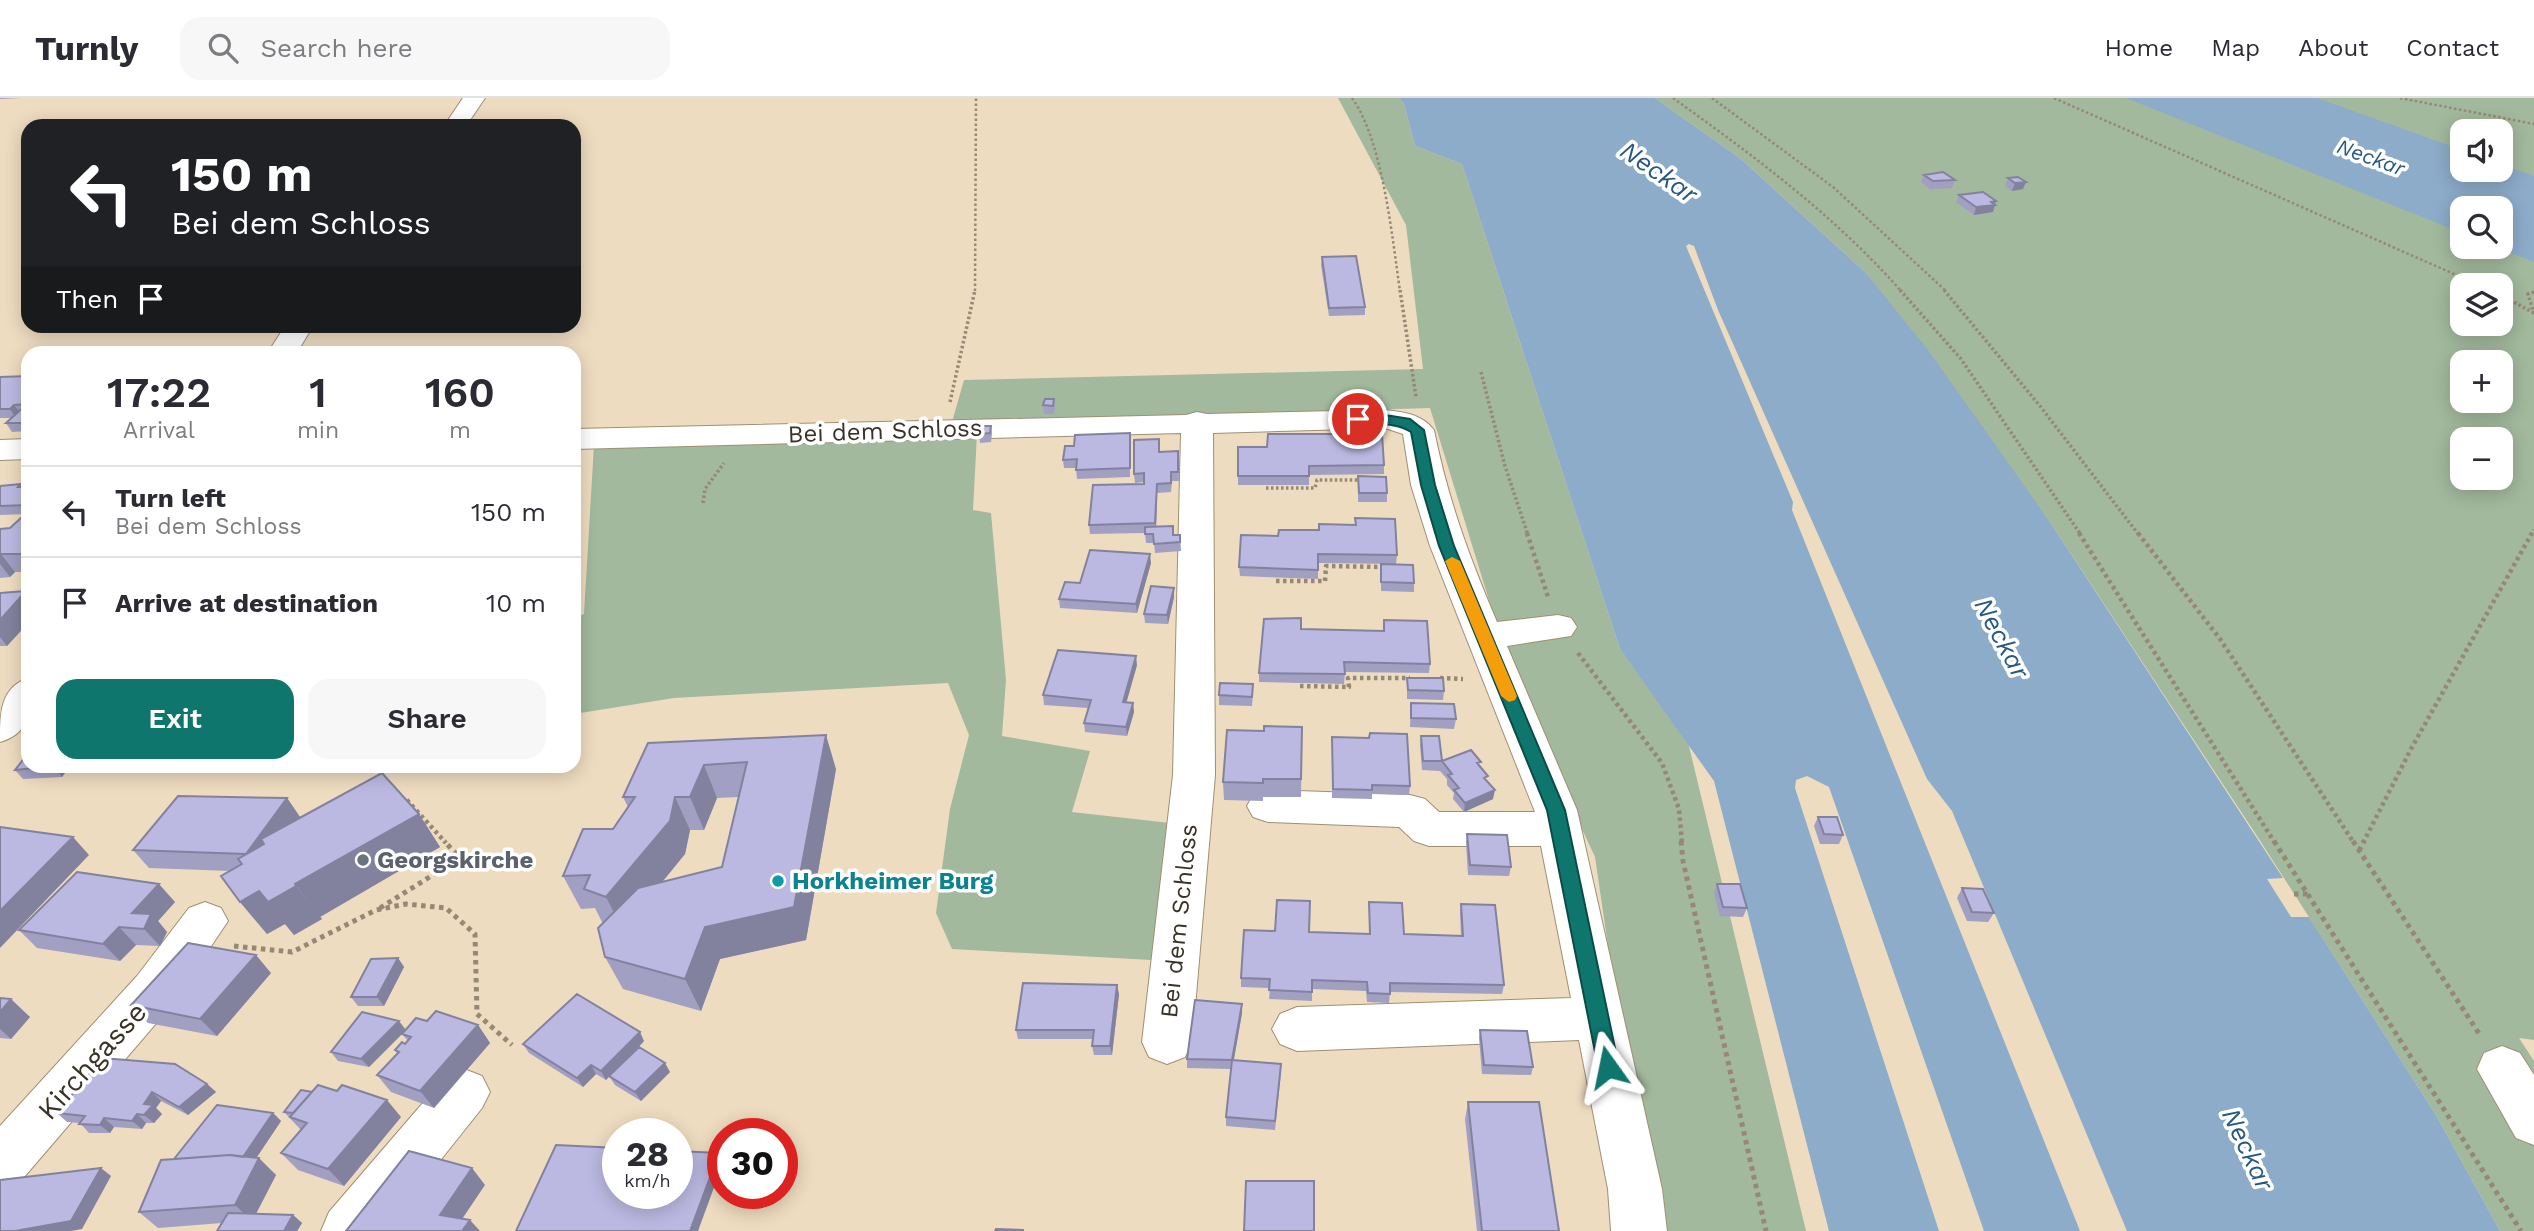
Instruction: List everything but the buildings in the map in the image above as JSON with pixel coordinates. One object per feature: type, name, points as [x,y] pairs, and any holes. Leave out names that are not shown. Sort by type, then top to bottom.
[{"type":"street","points":[[460,119],[474,98]]},
{"type":"street","name":"Bei dem Schloss","points":[[581,439],[1197,421],[1385,419],[1405,422],[1418,430]]},
{"type":"street","name":"Bei dem Schloss","points":[[1167,1042],[1194,775],[1197,421]]},
{"type":"street","points":[[1418,430],[1427,480],[1455,569],[1556,810],[1635,1189],[1639,1231]]},
{"type":"street","points":[[0,450],[21,449]]},
{"type":"street","points":[[1484,636],[1558,627]]},
{"type":"street","points":[[0,728],[21,701]]},
{"type":"street","points":[[1268,806],[1410,811],[1429,829],[1559,829]]},
{"type":"street","name":"Kirchgasse","points":[[0,1165],[154,991],[215,932]]},
{"type":"street","points":[[1297,1029],[1598,1018]]},
{"type":"street","points":[[2502,1069],[2534,1121]]},
{"type":"street","points":[[349,1231],[464,1092]]},
{"type":"path","points":[[950,406],[975,291],[976,98]]},
{"type":"path","points":[[1352,98],[1364,115],[1386,200],[1414,375],[1418,430]]},
{"type":"path","points":[[1673,98],[1754,156],[1811,202],[1894,283],[1961,359],[2068,515],[2521,1231]]},
{"type":"path","points":[[1712,98],[1833,187],[1943,288],[2040,406],[2220,639],[2502,1069]]},
{"type":"path","points":[[2054,98],[2452,273]]},
{"type":"path","points":[[2400,98],[2534,124]]},
{"type":"path","points":[[2534,292],[2528,295],[2534,313]]},
{"type":"path","points":[[2513,302],[2534,313]]},
{"type":"path","points":[[1266,488],[1315,488],[1317,480],[1427,480]]},
{"type":"path","points":[[2359,851],[2410,749],[2534,530]]},
{"type":"path","points":[[1276,580],[1325,581],[1326,566],[1455,569]]},
{"type":"path","points":[[1300,686],[1349,687],[1348,678],[1412,678]]},
{"type":"path","points":[[1438,678],[1502,679]]},
{"type":"path","points":[[215,932],[237,946],[292,952],[376,910],[460,858],[406,799],[394,805]]},
{"type":"path","points":[[1683,861],[1766,1231]]},
{"type":"path","points":[[2294,894],[2309,894]]},
{"type":"path","points":[[376,910],[407,904],[446,908],[475,934],[477,1014],[512,1045]]},
{"type":"green space","points":[[1338,98],[1399,98],[1404,104],[1415,146],[1462,164],[1620,649],[1688,742],[1806,1231],[1650,1231],[1595,857],[1515,685],[1430,408],[952,422],[964,380],[1423,369],[1406,225]]},
{"type":"green space","points":[[1655,98],[2534,98],[2534,1040],[2519,1038],[2534,1061],[2534,1231],[2500,1231],[2436,1115],[2257,836],[2052,525],[1865,272],[1741,159]]},
{"type":"green space","points":[[977,434],[973,510],[991,513],[1006,680],[1002,736],[1090,751],[1072,812],[1170,823],[1151,960],[952,949],[936,913],[950,809],[969,735],[948,683],[674,698],[581,713],[581,615],[584,614],[594,445]]},
{"type":"water","name":"Neckar","points":[[1399,98],[1655,98],[1741,159],[1865,272],[1928,350],[2052,525],[2283,878],[2267,879],[2291,917],[2309,917],[2436,1115],[2500,1231],[2127,1231],[1952,811],[1927,779],[1718,310],[1694,246],[1689,244],[1686,246],[1793,502],[1792,510],[2080,1231],[1984,1231],[1829,787],[1807,776],[1796,780],[1795,788],[1939,1231],[1829,1231],[1714,781],[1620,649],[1462,164],[1415,146],[1404,104]]},
{"type":"water","name":"Neckar","points":[[2126,98],[2317,98],[2450,146],[2450,182],[2513,182],[2513,168],[2534,176],[2534,262],[2513,254],[2513,196],[2450,196],[2450,228]]},
{"type":"slow traffic","points":[[1452,561],[1509,696]]},
{"type":"place","name":"Georgskirche","points":[[363,860]]},
{"type":"place","name":"Horkheimer Burg","points":[[778,881]]},
{"type":"route","points":[[1358,419],[1405,422],[1418,430],[1428,485],[1455,569],[1556,810],[1608,1067]]}]
